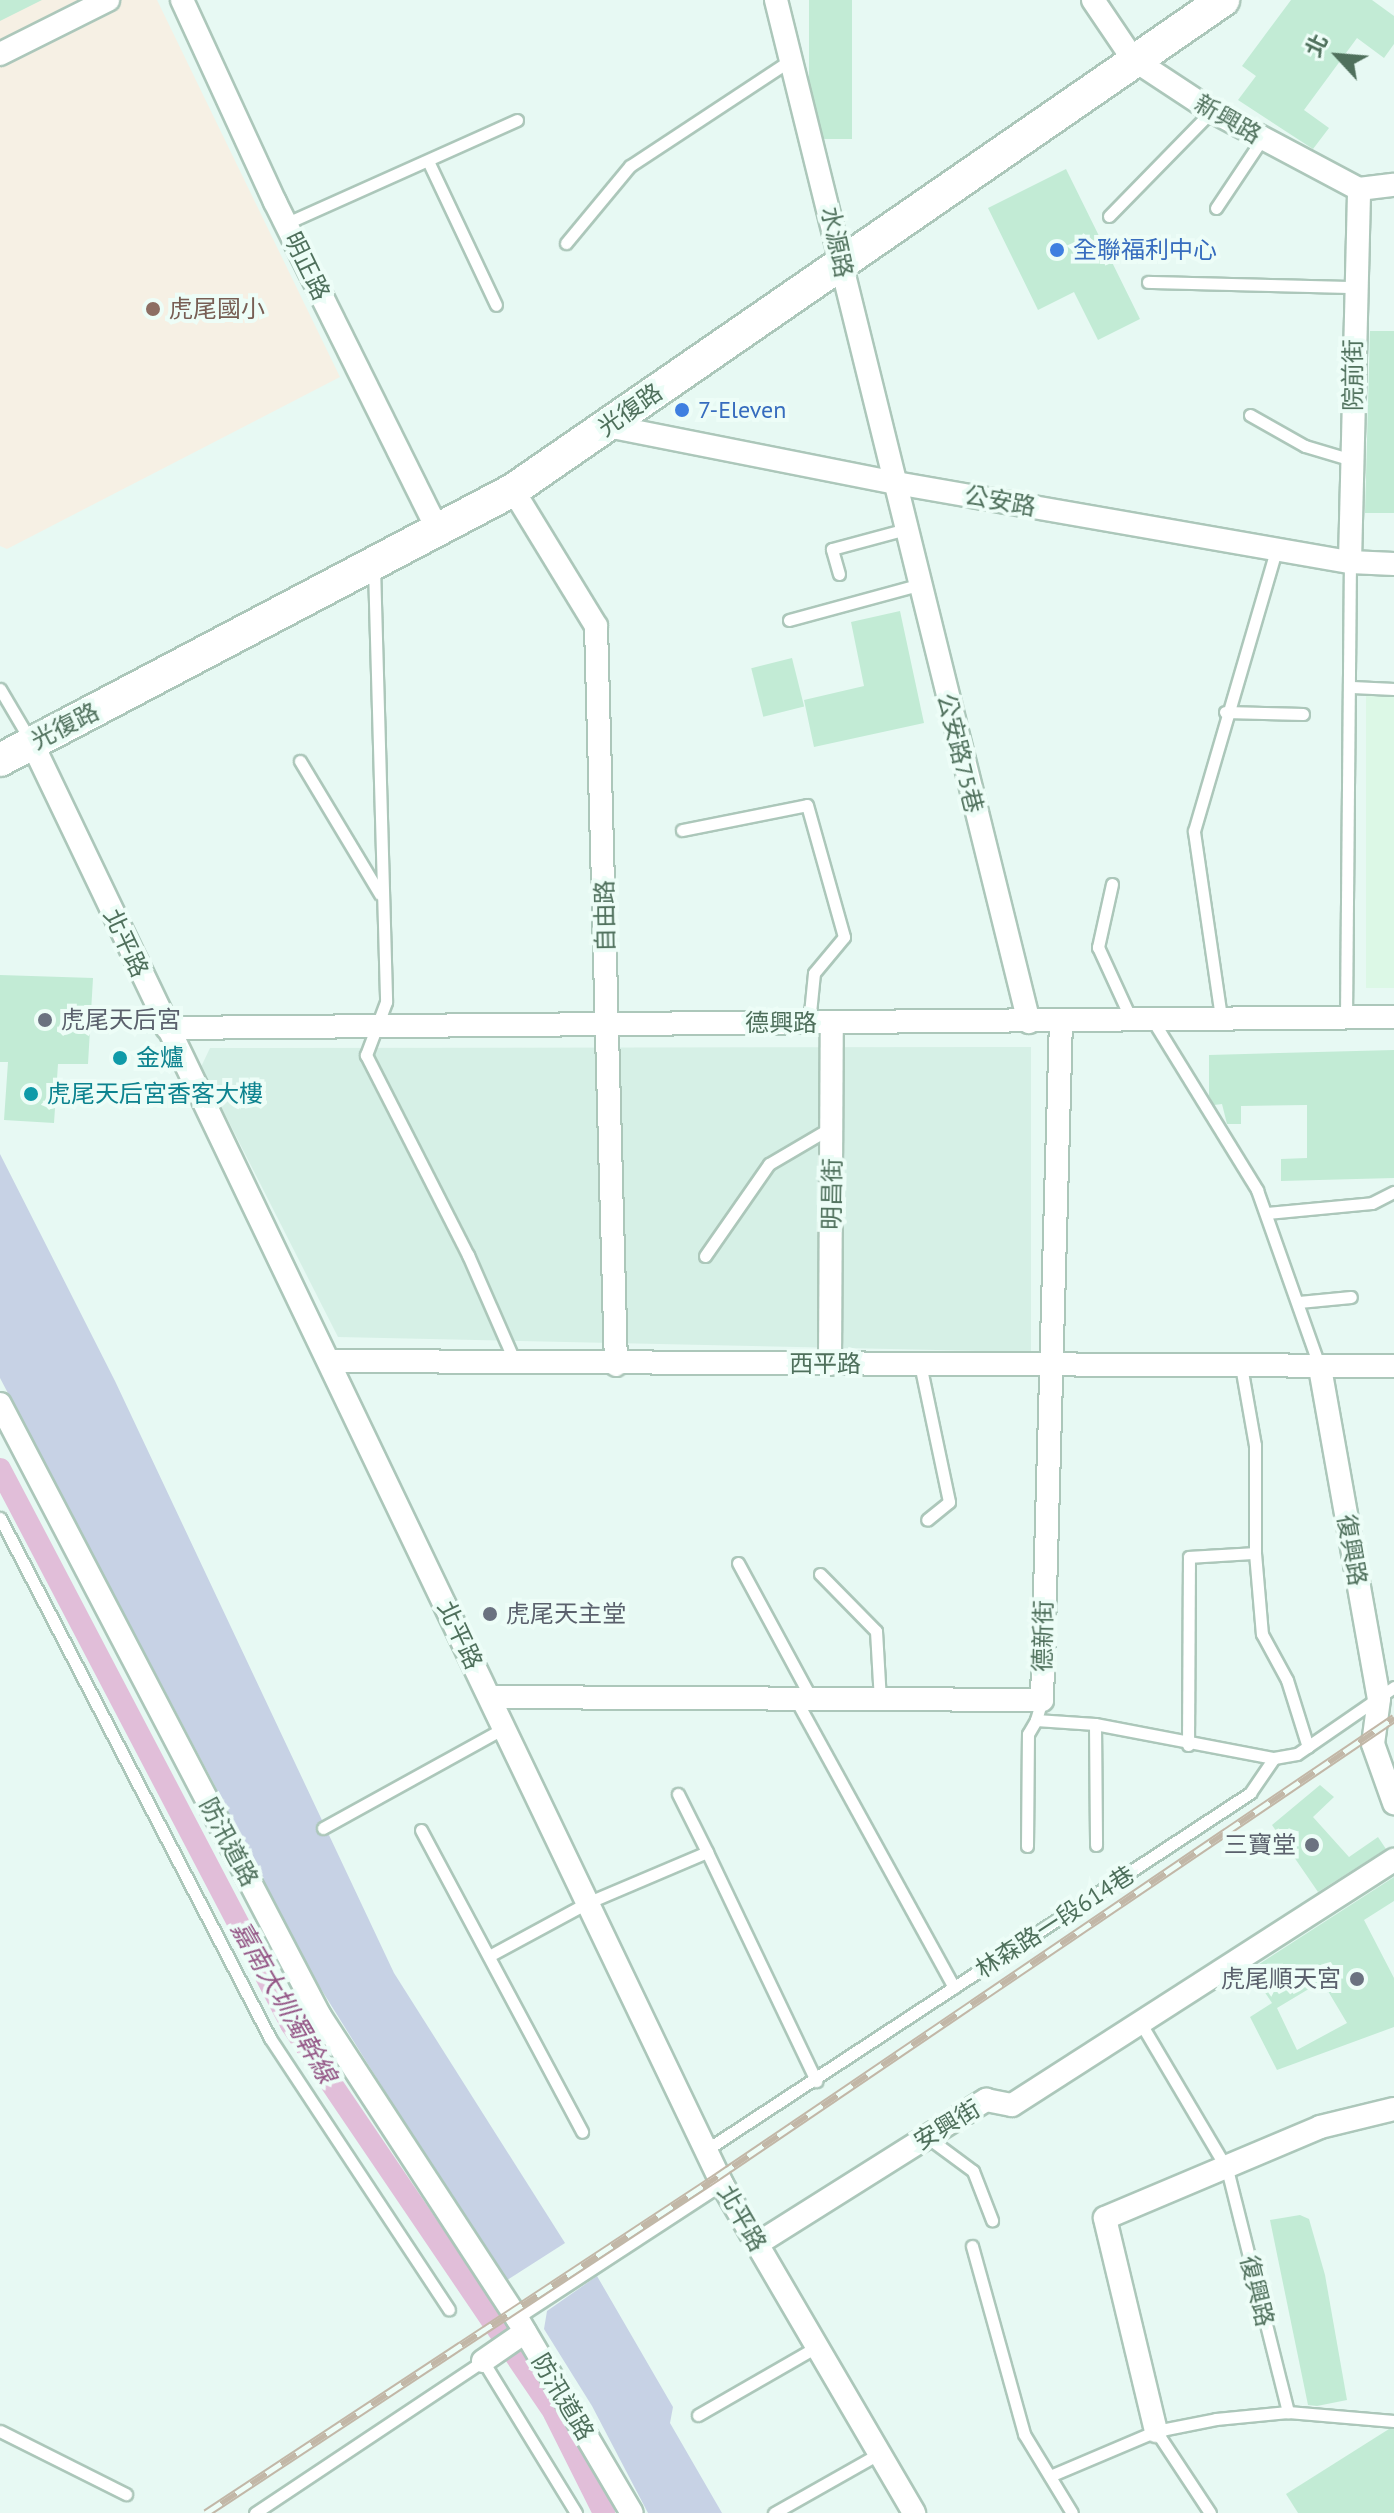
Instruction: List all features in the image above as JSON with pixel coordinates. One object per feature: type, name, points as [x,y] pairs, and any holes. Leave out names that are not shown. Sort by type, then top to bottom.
[{"type":"street","points":[[0,54],[108,0]]},
{"type":"street","name":"明正路","points":[[182,0],[437,529]]},
{"type":"street","name":"水源路","points":[[776,0],[896,483]]},
{"type":"street","name":"新興路","points":[[1093,0],[1133,59],[1212,111],[1359,189]]},
{"type":"street","name":"光復路","points":[[0,760],[374,566],[513,490],[841,260],[1223,0]]},
{"type":"street","points":[[1359,189],[1394,184]]},
{"type":"street","name":"院前街","points":[[1350,562],[1353,287],[1359,189]]},
{"type":"street","name":"公安路","points":[[608,426],[896,483],[1350,562],[1394,564]]},
{"type":"street","name":"公安路75巷","points":[[896,483],[918,585],[1029,1022]]},
{"type":"street","name":"自由路","points":[[513,490],[596,626],[616,1365]]},
{"type":"street","name":"北平路","points":[[32,743],[167,1028],[331,1361],[722,2184],[914,2513]]},
{"type":"street","name":"德興路","points":[[167,1028],[1394,1017]]},
{"type":"street","name":"德新街","points":[[490,1697],[880,1700],[1039,1710],[1061,1020]]},
{"type":"street","name":"明昌街","points":[[830,1364],[832,1024]]},
{"type":"street","name":"西平路","points":[[331,1361],[1320,1368]]},
{"type":"street","points":[[1320,1368],[1394,1366]]},
{"type":"street","name":"復興路","points":[[1320,1368],[1386,1693],[1373,1744],[1394,1803]]},
{"type":"street","name":"防汛道路","points":[[0,1404],[320,2016],[521,2325],[632,2513]]},
{"type":"street","name":"安興街","points":[[757,2244],[986,2100],[1012,2105],[1394,1860]]},
{"type":"street","points":[[1156,2431],[1105,2218],[1227,2169],[1320,2127],[1394,2109]]},
{"type":"street","points":[[483,2361],[521,2325]]},
{"type":"lane","points":[[566,243],[630,166],[792,59]]},
{"type":"lane","points":[[1109,216],[1212,111]]},
{"type":"lane","points":[[287,223],[517,120]]},
{"type":"lane","points":[[1216,208],[1262,139]]},
{"type":"lane","points":[[428,161],[496,305]]},
{"type":"lane","points":[[1148,282],[1353,287]]},
{"type":"lane","points":[[1250,415],[1305,446],[1352,460]]},
{"type":"lane","points":[[839,574],[832,549],[906,529]]},
{"type":"lane","points":[[1221,1017],[1194,831],[1225,712],[1277,548]]},
{"type":"lane","points":[[1346,1017],[1352,687],[1350,562]]},
{"type":"lane","points":[[374,566],[386,1002],[366,1055],[468,1255],[515,1362]]},
{"type":"lane","points":[[789,620],[918,585]]},
{"type":"lane","points":[[1352,687],[1394,689]]},
{"type":"lane","points":[[0,689],[32,743]]},
{"type":"lane","points":[[1225,712],[1303,714]]},
{"type":"lane","points":[[300,761],[382,897]]},
{"type":"lane","points":[[682,830],[807,805],[844,937],[814,973],[809,1023]]},
{"type":"lane","points":[[1112,884],[1098,947],[1267,1213],[1320,1368]]},
{"type":"lane","points":[[705,1256],[769,1164],[832,1127]]},
{"type":"lane","points":[[1267,1213],[1372,1203],[1394,1192]]},
{"type":"lane","points":[[1299,1302],[1351,1297]]},
{"type":"lane","points":[[920,1364],[949,1502],[927,1520]]},
{"type":"lane","points":[[1241,1366],[1255,1445],[1255,1553],[1262,1634],[1287,1680],[1308,1747]]},
{"type":"lane","points":[[0,1518],[270,2038],[449,2309]]},
{"type":"lane","points":[[1188,1745],[1189,1557],[1255,1553]]},
{"type":"lane","points":[[738,1563],[804,1700],[954,1987]]},
{"type":"lane","points":[[820,1574],[876,1631],[880,1700]]},
{"type":"lane","points":[[1027,1846],[1028,1734],[1039,1710],[1188,1745],[1274,1758],[1308,1747],[1386,1693]]},
{"type":"lane","points":[[1095,1724],[1096,1845]]},
{"type":"lane","points":[[323,1828],[504,1727]]},
{"type":"lane","name":"林森路一段614巷","points":[[706,2150],[816,2081],[1250,1793],[1274,1758]]},
{"type":"lane","points":[[678,1794],[816,2081]]},
{"type":"lane","points":[[421,1830],[582,2132]]},
{"type":"lane","points":[[489,1956],[587,1903],[707,1852]]},
{"type":"lane","points":[[1140,2021],[1227,2169]]},
{"type":"lane","points":[[926,2137],[973,2171],[992,2220]]},
{"type":"lane","name":"復興路","points":[[1227,2169],[1288,2412]]},
{"type":"lane","points":[[521,2325],[722,2184]]},
{"type":"lane","points":[[972,2246],[1024,2434],[1072,2513]]},
{"type":"lane","points":[[698,2415],[819,2346]]},
{"type":"lane","points":[[255,2513],[483,2361],[576,2513]]},
{"type":"lane","points":[[1050,2476],[1156,2431],[1288,2412],[1394,2421]]},
{"type":"lane","points":[[0,2431],[126,2494]]},
{"type":"lane","points":[[1156,2431],[1210,2513]]},
{"type":"lane","points":[[774,2513],[880,2453]]},
{"type":"shaded area","name":"虎尾國小","points":[[0,0],[157,0],[340,377],[7,549],[0,546]]},
{"type":"shaded area","points":[[1366,689],[1394,689],[1394,988],[1366,988]]},
{"type":"shaded area","points":[[1031,1047],[1031,1352],[338,1337],[201,1067],[210,1048]]},
{"type":"shaded area","points":[[0,1154],[115,1381],[394,1973],[565,2243],[504,2282],[286,1933],[214,1784],[0,1378]]},
{"type":"shaded area","points":[[597,2276],[673,2407],[670,2423],[722,2513],[648,2513],[592,2406],[544,2329],[547,2311]]},
{"type":"building","points":[[0,0],[42,0],[0,21]]},
{"type":"building","points":[[809,0],[852,0],[852,139],[809,139]]},
{"type":"building","points":[[1291,0],[1372,0],[1394,16],[1394,44],[1384,58],[1357,38],[1304,110],[1329,128],[1313,149],[1238,100],[1256,76],[1242,66]]},
{"type":"building","name":"全聯福利中心","points":[[1066,169],[1140,319],[1098,340],[1074,292],[1038,310],[988,208]]},
{"type":"building","points":[[1370,331],[1394,331],[1394,513],[1365,513]]},
{"type":"building","points":[[900,611],[924,723],[814,747],[804,700],[864,686],[851,622]]},
{"type":"building","points":[[792,658],[804,707],[763,717],[751,668]]},
{"type":"building","name":"虎尾天后宮","points":[[0,975],[93,978],[88,1064],[58,1064],[54,1123],[4,1120],[8,1062],[0,1062]]},
{"type":"building","points":[[1394,1050],[1394,1178],[1281,1181],[1281,1159],[1307,1158],[1307,1105],[1241,1106],[1241,1124],[1227,1124],[1222,1104],[1214,1105],[1209,1096],[1209,1055]]},
{"type":"building","name":"三寶堂","points":[[1320,1785],[1334,1797],[1313,1817],[1349,1857],[1378,1837],[1386,1849],[1318,1892],[1272,1825]]},
{"type":"building","points":[[1394,1877],[1394,1901],[1364,1920],[1394,1978],[1394,2027],[1277,2070],[1250,2017],[1272,2003],[1250,1970]],"holes":[[[1322,1981],[1347,2023],[1297,2050],[1277,2008]]]},
{"type":"building","points":[[1300,2215],[1309,2219],[1325,2275],[1347,2400],[1317,2406],[1308,2405],[1270,2220]]},
{"type":"building","points":[[1389,2429],[1394,2429],[1394,2513],[1298,2513],[1286,2494]]},
{"type":"waterway","name":"嘉南大圳濁幹線","points":[[0,1469],[291,2024],[554,2413],[604,2513]]},
{"type":"railway","points":[[206,2513],[718,2176],[1394,1718]]},
{"type":"place","name":"全聯福利中心","points":[[1057,250]]},
{"type":"place","name":"虎尾國小","points":[[153,309]]},
{"type":"place","name":"7-Eleven","points":[[682,410]]},
{"type":"place","name":"虎尾天后宮","points":[[45,1020]]},
{"type":"place","name":"金爐","points":[[120,1058]]},
{"type":"place","name":"虎尾天后宮香客大樓","points":[[31,1094]]},
{"type":"place","name":"虎尾天主堂","points":[[490,1614]]},
{"type":"place","name":"三寶堂","points":[[1312,1845]]},
{"type":"place","name":"虎尾順天宮","points":[[1357,1979]]}]
